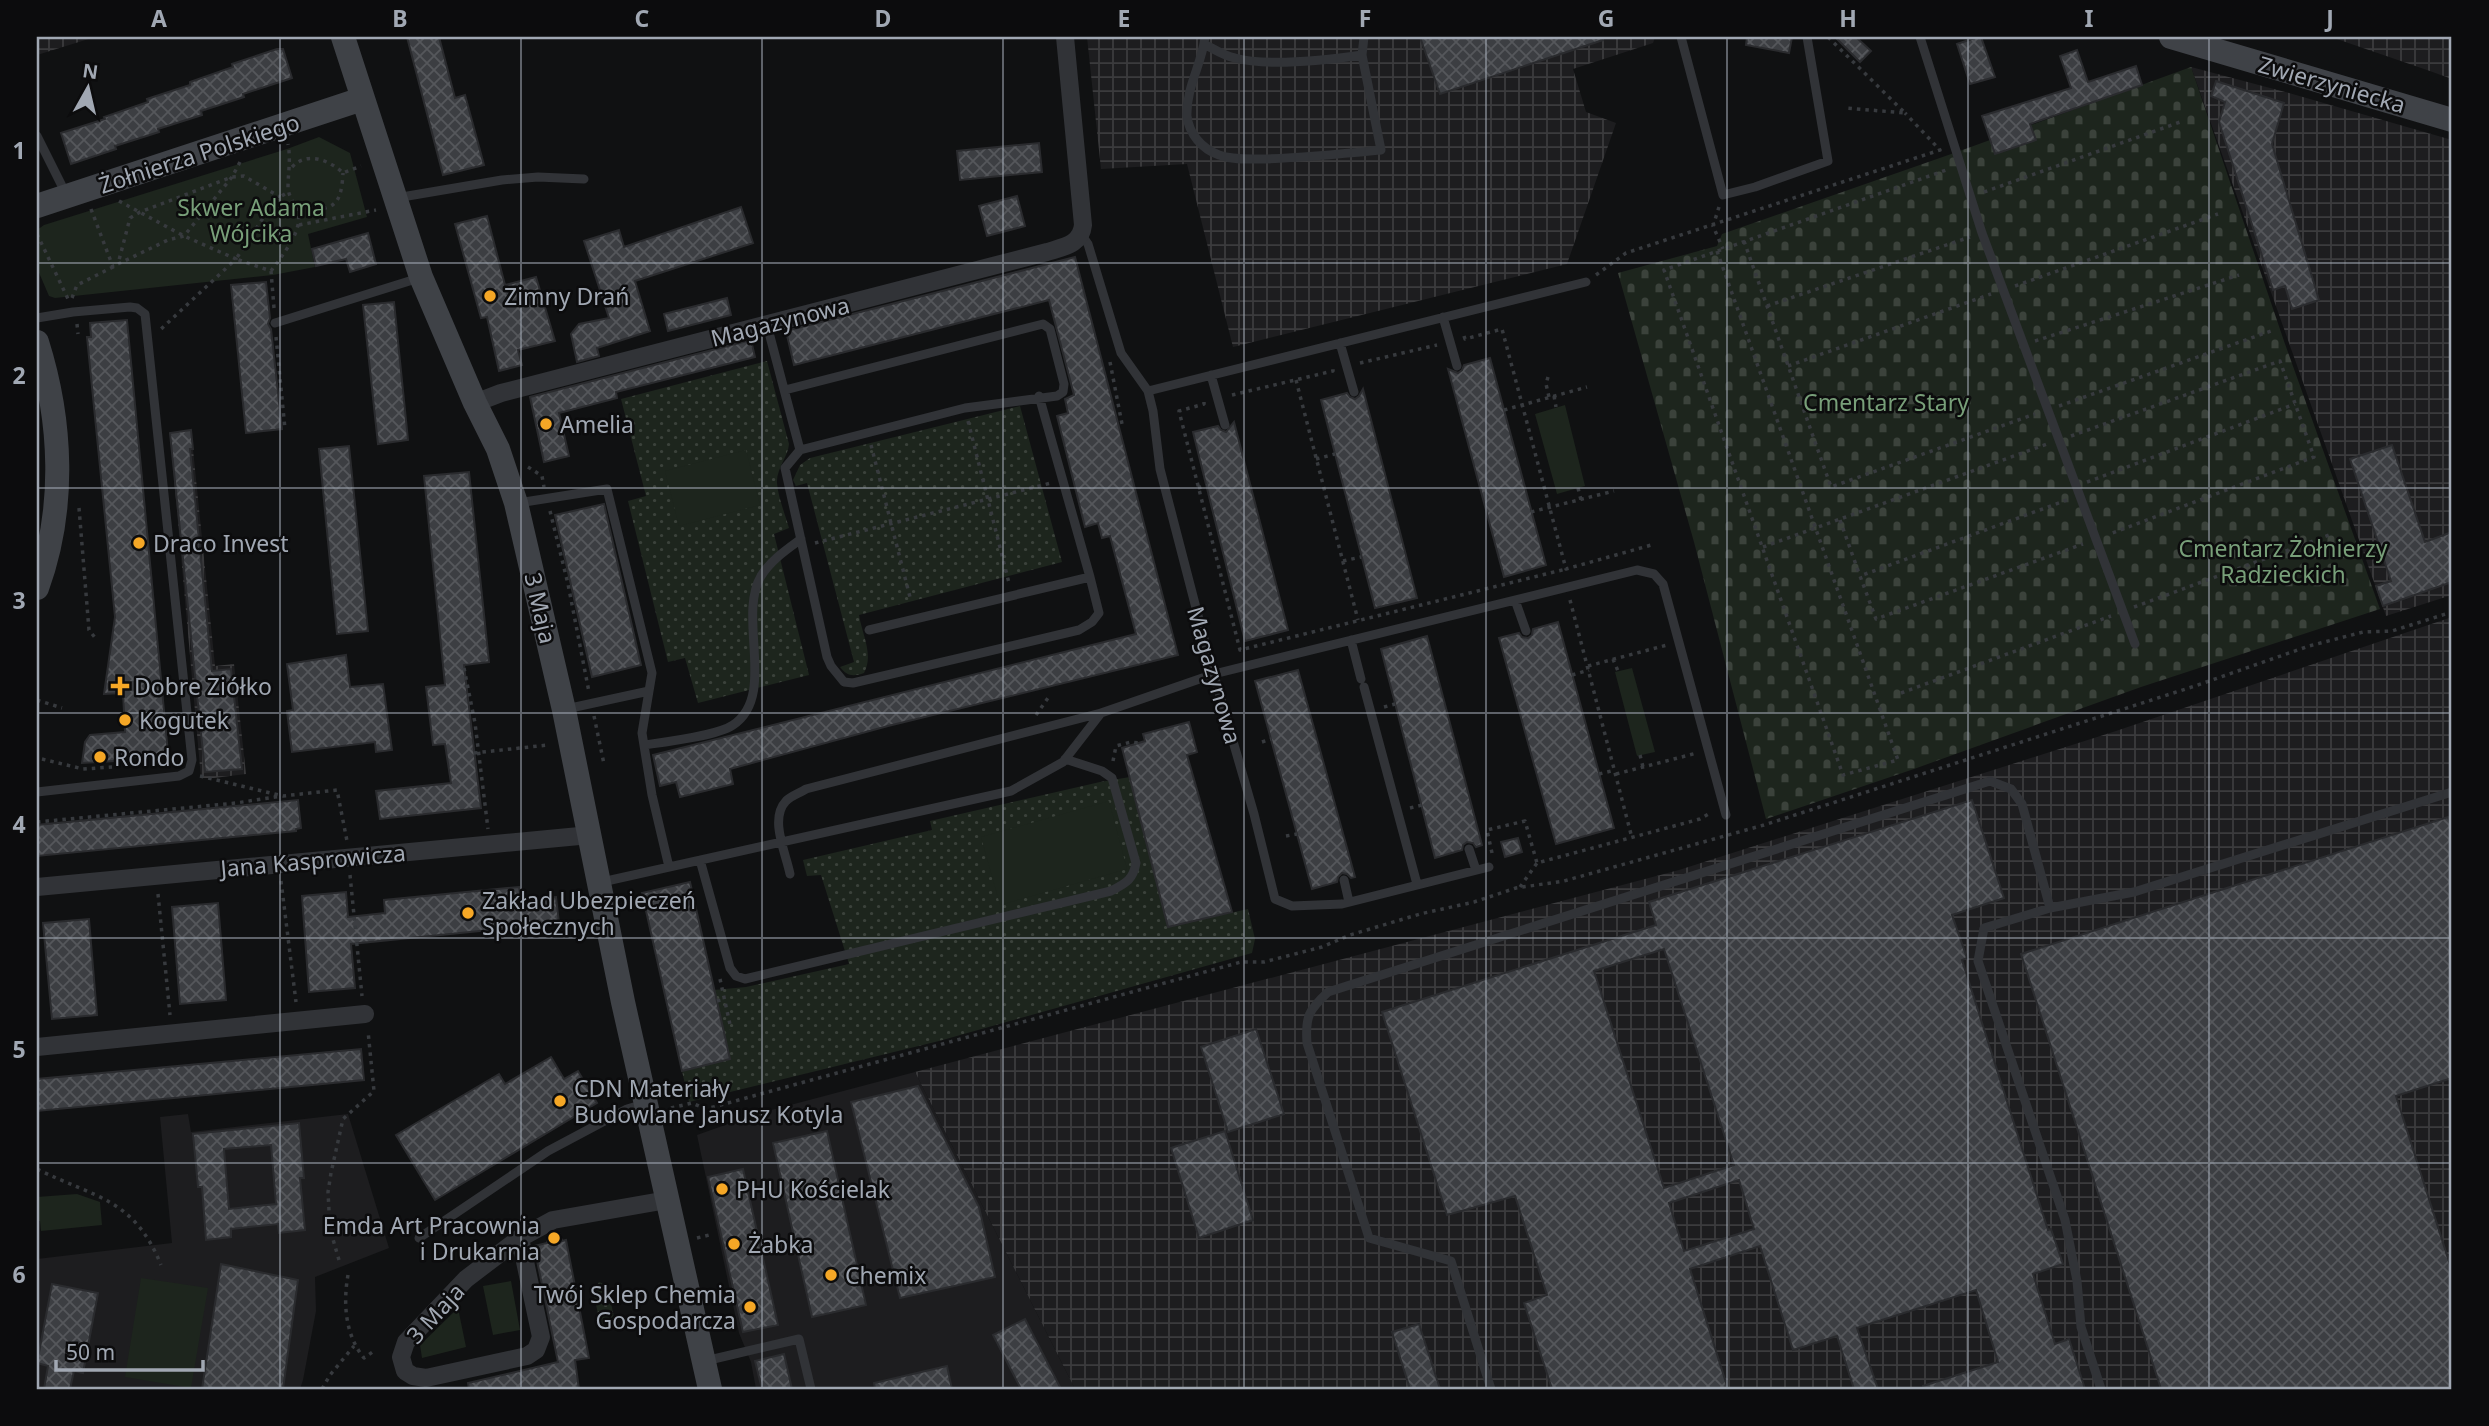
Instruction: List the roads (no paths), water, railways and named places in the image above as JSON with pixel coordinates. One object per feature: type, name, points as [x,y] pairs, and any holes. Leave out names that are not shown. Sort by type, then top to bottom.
[{"type":"street","name":"3 Maja","points":[[343,37],[362,99],[385,204],[421,277],[475,403],[498,449],[516,503],[564,710],[623,1002],[710,1389]]},
{"type":"street","name":"Magazynowa","points":[[475,403],[501,393],[1047,252],[1076,242],[1082,234],[1083,221],[1065,37]]},
{"type":"street","name":"Zwierzyniecka","points":[[2171,37],[2452,120]]},
{"type":"street","name":"Żołnierza Polskiego","points":[[37,206],[362,99]]},
{"type":"street","points":[[37,342],[48,378],[55,420],[58,484],[50,538],[37,588]]},
{"type":"street","name":"Jana Kasprowicza","points":[[37,887],[590,835]]},
{"type":"street","points":[[37,1047],[365,1014]]},
{"type":"street","name":"3 Maja","points":[[520,1238],[540,1334],[536,1350],[527,1356],[426,1378],[413,1376],[405,1371],[401,1357],[407,1342],[466,1279],[520,1238],[553,1220],[667,1200]]},
{"type":"lane","points":[[1362,55],[1331,59],[1257,61],[1235,58],[1205,40],[1190,89],[1187,115],[1190,131],[1211,151],[1237,159],[1297,158],[1381,150],[1362,55],[1364,37]]},
{"type":"lane","points":[[1681,37],[1723,195],[1755,187],[1828,161],[1807,37]]},
{"type":"lane","points":[[1920,37],[1982,233],[2135,644]]},
{"type":"lane","points":[[37,136],[66,196]]},
{"type":"lane","points":[[385,204],[502,180],[538,177],[584,179]]},
{"type":"lane","name":"Magazynowa","points":[[1082,234],[1088,244],[1121,353],[1148,391],[1160,469],[1254,814],[1273,894],[1281,903],[1292,906],[1316,907],[1349,902]]},
{"type":"lane","points":[[275,323],[421,277]]},
{"type":"lane","points":[[1148,391],[1586,282]]},
{"type":"lane","points":[[37,318],[73,312],[137,308],[145,314],[192,760],[190,771],[183,774],[104,786],[37,792]]},
{"type":"lane","points":[[1443,317],[1457,366]]},
{"type":"lane","points":[[785,390],[1043,324],[1050,329],[1064,384],[1063,392],[1057,396],[1039,397],[965,408],[800,450],[785,468],[827,657],[837,675],[844,682],[853,683],[1079,630],[1092,622],[1099,613],[1039,397]]},
{"type":"lane","points":[[768,325],[800,450]]},
{"type":"lane","points":[[1340,343],[1354,392]]},
{"type":"lane","points":[[1212,375],[1225,425]]},
{"type":"lane","points":[[516,503],[607,489],[652,673],[642,733],[643,745],[669,867]]},
{"type":"lane","points":[[643,745],[702,735],[733,725],[749,707],[755,678],[753,602],[761,577],[776,557],[802,543]]},
{"type":"lane","points":[[790,874],[779,816],[786,802],[806,789],[1101,713],[1214,674],[1637,570],[1645,570],[1659,577],[1663,584],[1725,811]]},
{"type":"lane","points":[[869,630],[1090,577]]},
{"type":"lane","points":[[1515,600],[1526,631]]},
{"type":"lane","points":[[1351,640],[1417,884]]},
{"type":"lane","points":[[564,710],[649,691]]},
{"type":"lane","points":[[600,883],[1011,791],[1065,759],[1101,713]]},
{"type":"lane","points":[[700,860],[732,972],[740,978],[762,975],[1111,891],[1128,883],[1134,875],[1136,863],[1112,778],[1102,771],[1065,759]]},
{"type":"lane","points":[[1491,1389],[1451,1261],[1369,1238],[1307,1043],[1306,1022],[1312,1007],[1328,992],[1990,781],[2011,789],[2022,804],[2050,908]]},
{"type":"lane","points":[[2101,1389],[2081,1327],[2077,1281],[2065,1220],[1978,961],[1984,928],[2050,908],[2134,892],[2452,792]]},
{"type":"lane","points":[[1469,849],[1476,870]]},
{"type":"lane","points":[[1344,880],[1349,902],[1489,867]]},
{"type":"lane","points":[[419,1238],[548,1151],[627,1109],[646,1103]]},
{"type":"lane","points":[[704,1361],[799,1339],[811,1389]]},
{"type":"place","name":"Zimny Drań","points":[[490,296]]},
{"type":"place","name":"Amelia","points":[[546,424]]},
{"type":"place","name":"Draco Invest","points":[[139,543]]},
{"type":"place","name":"Dobre Ziółko","points":[[120,686]]},
{"type":"place","name":"Kogutek","points":[[125,720]]},
{"type":"place","name":"Rondo","points":[[100,757]]},
{"type":"place","name":"Zakład Ubezpieczeń Społecznych","points":[[468,913]]},
{"type":"place","name":"CDN Materiały Budowlane Janusz Kotyla","points":[[560,1101]]},
{"type":"place","name":"PHU Kościelak","points":[[722,1189]]},
{"type":"place","name":"Emda Art Pracownia i Drukarnia","points":[[554,1238]]},
{"type":"place","name":"Żabka","points":[[734,1244]]},
{"type":"place","name":"Chemix","points":[[831,1275]]},
{"type":"place","name":"Twój Sklep Chemia Gospodarcza","points":[[750,1307]]},
{"type":"park label","name":"Skwer Adama Wójcika","points":[[251,220]]},
{"type":"park label","name":"Cmentarz Stary","points":[[1886,402]]},
{"type":"park label","name":"Cmentarz Żołnierzy Radzieckich","points":[[2283,561]]}]
